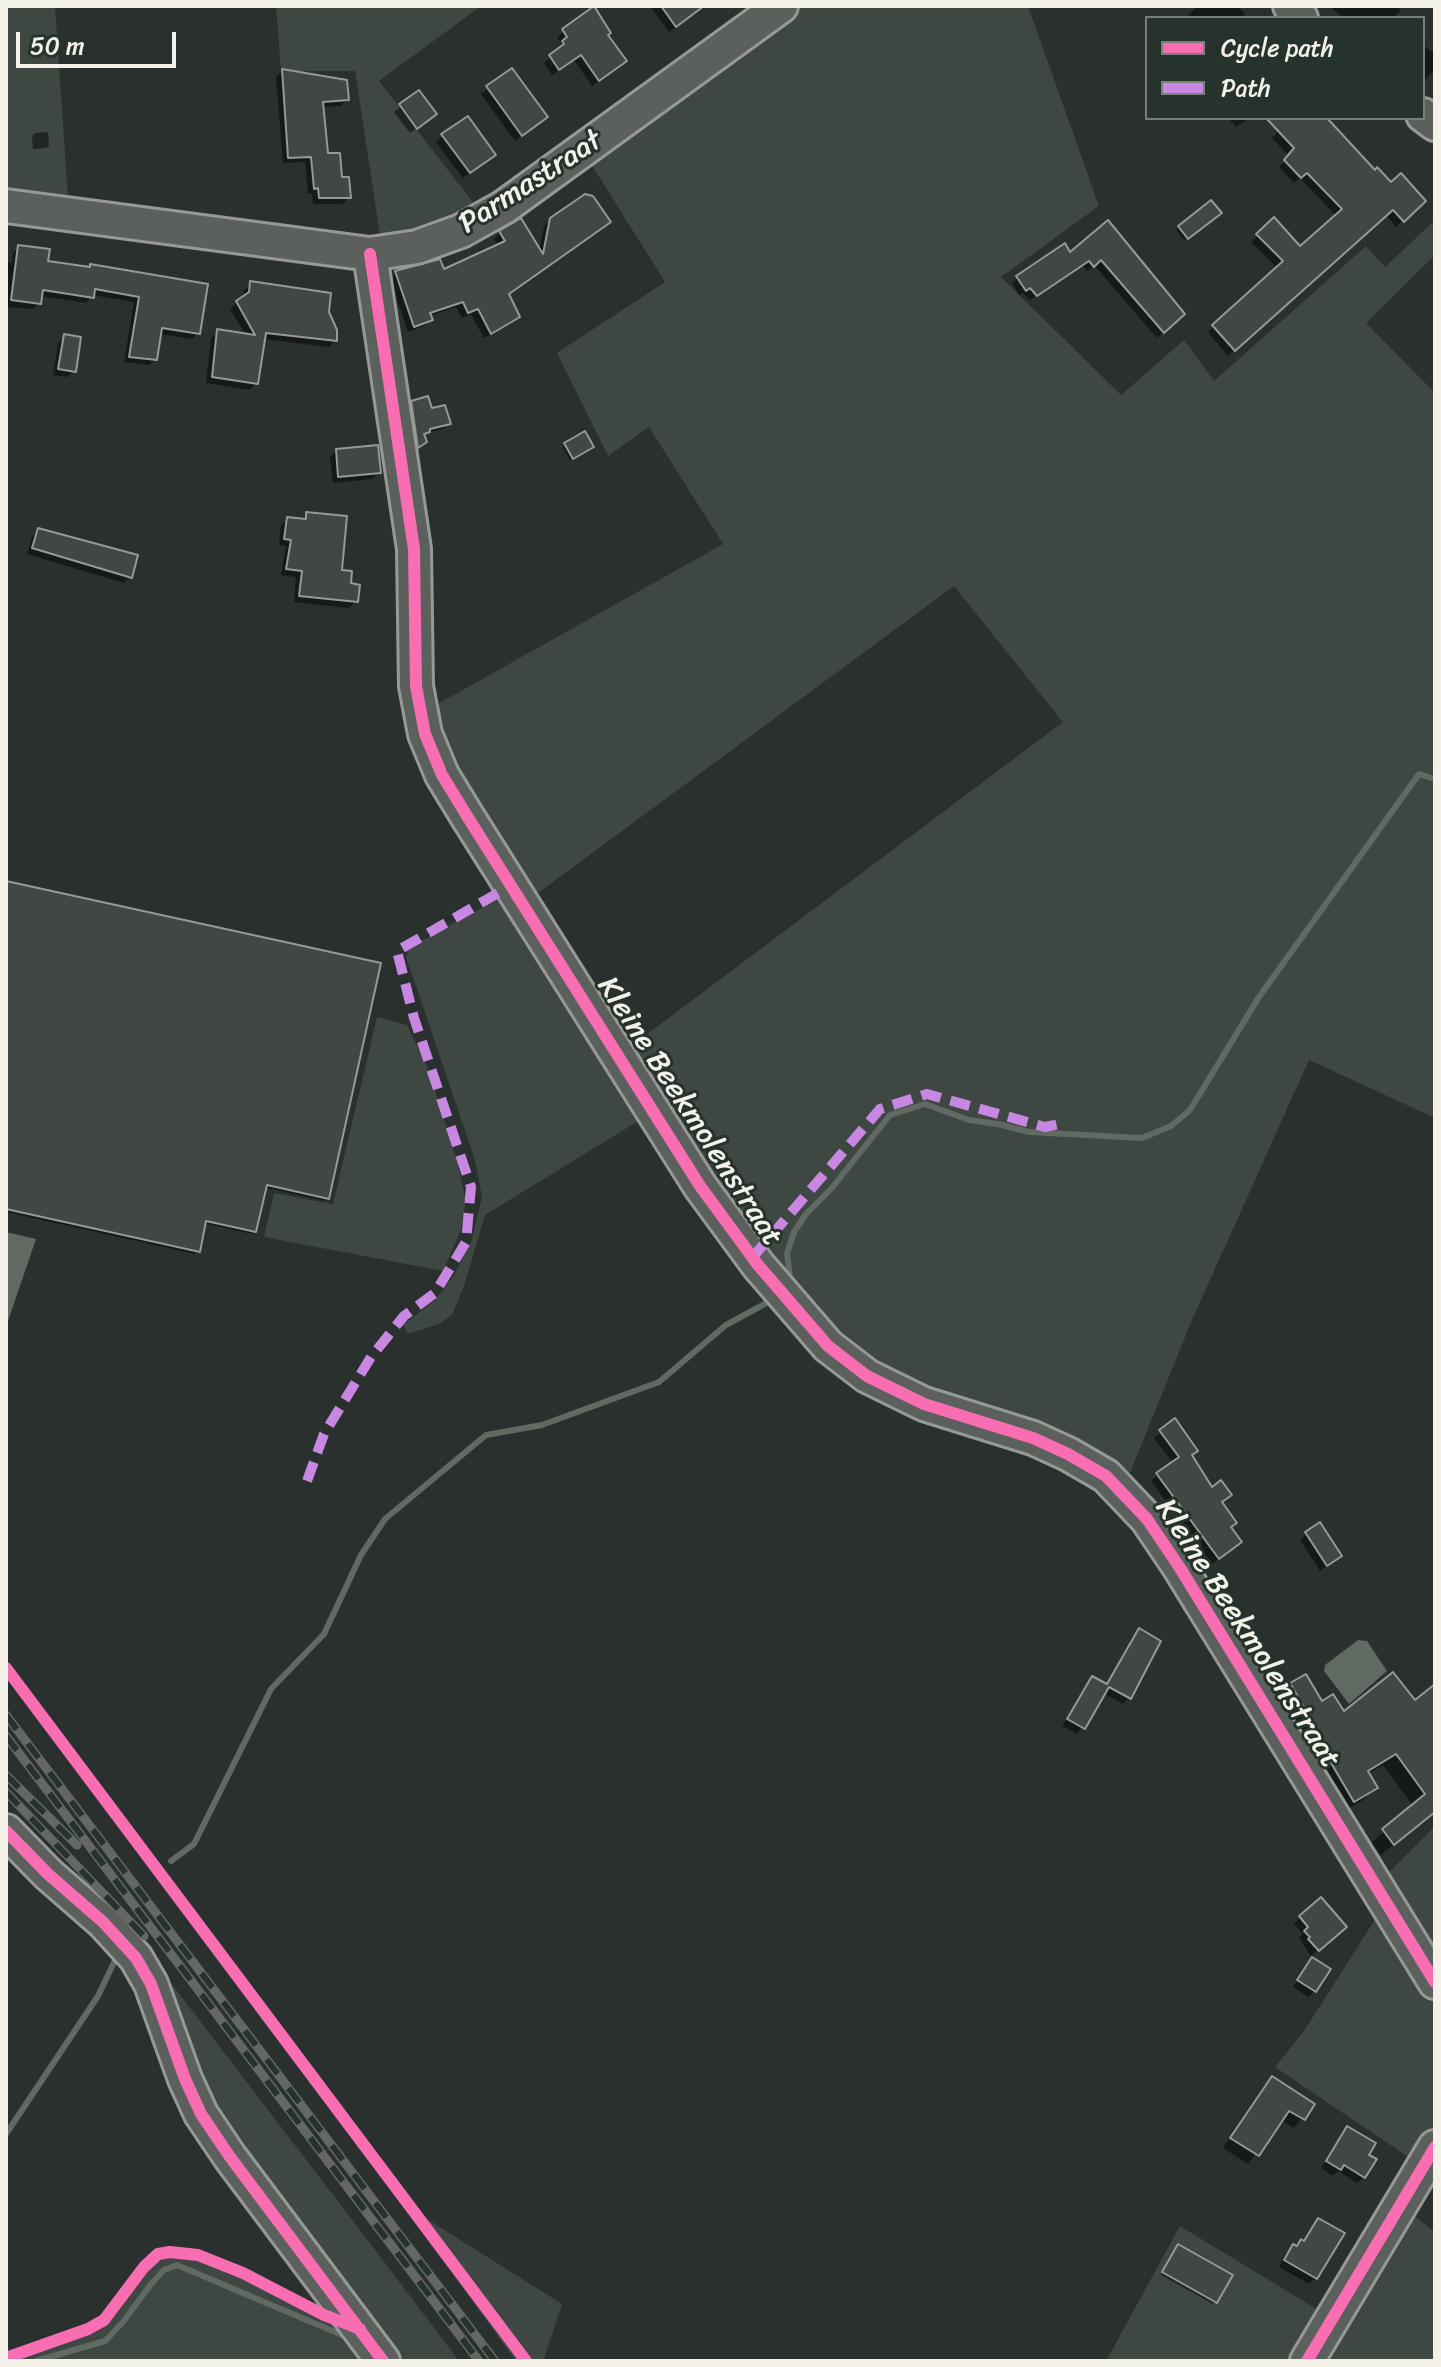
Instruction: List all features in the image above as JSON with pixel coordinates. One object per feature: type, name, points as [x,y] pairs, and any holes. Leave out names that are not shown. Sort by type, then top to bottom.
[{"type":"street","name":"Parmastraat","points":[[6,206],[370,254],[417,247],[461,231],[504,207],[781,6]]},
{"type":"street","name":"Kleine Beekmolenstraat","points":[[370,254],[414,549],[416,686],[425,734],[442,775],[467,816],[700,1186],[758,1265],[828,1346],[867,1376],[924,1404],[1033,1438],[1068,1454],[1106,1476],[1147,1519],[1435,1982]]},
{"type":"street","points":[[6,1831],[48,1874],[103,1922],[136,1958],[151,1984],[201,2114],[383,2361]]},
{"type":"street","points":[[1307,2361],[1435,2147]]},
{"type":"shaded area","points":[[6,6],[55,6],[68,197],[6,189]]},
{"type":"shaded area","points":[[276,6],[481,6],[379,81],[475,205],[430,227],[380,235],[355,71],[281,71]]},
{"type":"shaded area","points":[[798,6],[1028,6],[1099,206],[1001,277],[1121,395],[1184,340],[1214,381],[1366,246],[1385,267],[1435,220],[1435,255],[1366,323],[1435,393],[1435,1118],[1309,1060],[1192,1320],[1130,1473],[1083,1442],[1026,1416],[973,1402],[912,1380],[874,1361],[840,1338],[777,1265],[692,1148],[630,1047],[1063,722],[954,586],[534,896],[441,745],[434,706],[723,544],[649,427],[608,456],[557,353],[665,282],[591,164]]},
{"type":"shaded area","points":[[500,898],[645,1117],[485,1215],[452,1315],[439,1324],[408,1334],[403,1325],[435,1300],[453,1277],[471,1242],[482,1197],[474,1157],[406,957],[410,947]]},
{"type":"shaded area","points":[[377,1017],[407,1025],[427,1066],[457,1161],[466,1201],[461,1230],[443,1271],[264,1237],[274,1193],[333,1204]]},
{"type":"shaded area","points":[[6,1232],[36,1239],[6,1327]]},
{"type":"shaded area","points":[[1358,1640],[1367,1641],[1387,1671],[1349,1704],[1324,1671],[1325,1665]]},
{"type":"shaded area","points":[[1435,1826],[1435,1954],[1385,1876]]},
{"type":"shaded area","points":[[1383,1907],[1435,1990],[1435,2127],[1414,2161],[1275,2067],[1304,2031]]},
{"type":"shaded area","points":[[161,1970],[459,2361],[395,2361],[202,2093]]},
{"type":"shaded area","points":[[400,2202],[562,2304],[543,2361],[516,2361]]},
{"type":"shaded area","points":[[1410,2213],[1435,2232],[1435,2361],[1321,2361]]},
{"type":"shaded area","points":[[1180,2226],[1323,2313],[1291,2361],[1106,2361]]},
{"type":"shaded area","points":[[174,2249],[221,2265],[352,2329],[377,2361],[6,2361],[6,2356],[86,2333],[118,2309],[155,2260]]},
{"type":"building","points":[[594,6],[611,33],[608,35],[627,61],[599,81],[581,55],[559,70],[549,55],[564,44],[562,41],[567,37],[562,29]]},
{"type":"building","points":[[661,6],[704,6],[676,27]]},
{"type":"building","points":[[512,68],[548,117],[522,136],[486,86]]},
{"type":"building","points":[[282,69],[347,80],[349,100],[323,102],[328,153],[340,153],[342,177],[349,177],[351,198],[319,198],[318,188],[314,189],[311,157],[288,158]]},
{"type":"building","points":[[419,90],[437,114],[417,129],[399,104]]},
{"type":"building","points":[[468,116],[496,155],[470,173],[441,134]]},
{"type":"building","points":[[1268,120],[1329,120],[1375,170],[1377,167],[1391,182],[1401,173],[1426,201],[1404,222],[1393,210],[1235,351],[1212,325],[1283,261],[1256,234],[1274,217],[1300,246],[1342,209],[1307,173],[1301,178],[1284,160],[1294,148]]},
{"type":"building","points":[[585,194],[593,196],[611,222],[509,294],[520,317],[491,334],[478,309],[468,313],[463,302],[430,313],[433,320],[414,327],[395,271],[440,259],[444,269],[505,241],[499,231],[521,218],[543,254],[550,218]]},
{"type":"building","points":[[1211,200],[1222,213],[1188,239],[1178,226]]},
{"type":"building","points":[[1108,220],[1185,314],[1164,333],[1101,260],[1094,267],[1089,261],[1037,296],[1030,288],[1026,291],[1016,276],[1065,243],[1070,252]]},
{"type":"building","points":[[18,245],[50,249],[48,261],[90,267],[90,264],[208,284],[200,334],[162,328],[157,360],[129,357],[139,297],[95,289],[94,298],[43,290],[41,304],[11,300]]},
{"type":"building","points":[[250,281],[331,293],[329,312],[337,330],[337,341],[266,333],[258,384],[212,377],[217,329],[255,335],[236,301],[249,292]]},
{"type":"building","points":[[64,334],[81,337],[76,372],[58,369]]},
{"type":"building","points":[[428,396],[432,408],[445,405],[451,424],[430,429],[424,434],[427,442],[418,448],[411,401]]},
{"type":"building","points":[[585,431],[594,447],[573,459],[564,443]]},
{"type":"building","points":[[378,445],[381,473],[338,477],[336,449]]},
{"type":"building","points":[[306,512],[347,516],[342,570],[352,571],[351,583],[360,585],[358,602],[299,596],[302,571],[286,569],[291,540],[284,539],[287,517],[306,519]]},
{"type":"building","points":[[38,528],[138,555],[132,578],[32,548]]},
{"type":"building","points":[[6,881],[381,963],[329,1199],[267,1185],[256,1232],[206,1221],[200,1252],[6,1209]]},
{"type":"building","points":[[1175,1418],[1198,1451],[1192,1455],[1212,1487],[1221,1480],[1232,1495],[1222,1502],[1237,1523],[1231,1527],[1242,1542],[1219,1559],[1156,1473],[1179,1457],[1159,1430]]},
{"type":"building","points":[[1320,1522],[1342,1556],[1327,1566],[1305,1532]]},
{"type":"building","points":[[1139,1628],[1161,1641],[1131,1699],[1109,1687],[1085,1729],[1067,1719],[1092,1676],[1107,1684]]},
{"type":"building","points":[[1393,1672],[1415,1700],[1435,1684],[1435,1812],[1394,1845],[1382,1829],[1425,1794],[1396,1754],[1368,1771],[1378,1788],[1354,1802],[1331,1763],[1335,1761],[1290,1683],[1306,1674],[1322,1701],[1333,1694],[1344,1711]]},
{"type":"building","points":[[1321,1897],[1347,1927],[1319,1951],[1308,1939],[1310,1937],[1304,1931],[1308,1927],[1299,1916]]},
{"type":"building","points":[[1312,1957],[1331,1969],[1316,1992],[1297,1980]]},
{"type":"building","points":[[1272,2076],[1315,2104],[1305,2120],[1289,2111],[1259,2156],[1230,2138]]},
{"type":"building","points":[[1347,2126],[1376,2143],[1369,2155],[1377,2159],[1365,2178],[1344,2165],[1341,2170],[1326,2161]]},
{"type":"building","points":[[1318,2218],[1345,2233],[1317,2279],[1284,2260],[1293,2244],[1297,2246],[1301,2239],[1304,2241]]},
{"type":"building","points":[[1178,2244],[1233,2275],[1217,2303],[1162,2272]]},
{"type":"waterway","points":[[791,1285],[787,1254],[794,1232],[890,1115],[925,1104],[969,1120],[1029,1132],[1142,1138],[1171,1126],[1190,1110],[1259,997],[1419,774],[1435,779]]},
{"type":"waterway","points":[[171,1861],[194,1844],[271,1689],[324,1634],[361,1555],[385,1519],[486,1435],[542,1425],[659,1382],[726,1325],[772,1300]]},
{"type":"waterway","points":[[6,2134],[98,1996],[118,1954]]},
{"type":"waterway","points":[[36,2361],[105,2341],[164,2270],[177,2265],[349,2338]]},
{"type":"railway","points":[[6,1715],[495,2361]]},
{"type":"railway","points":[[6,1736],[479,2361]]},
{"type":"railway","points":[[6,1775],[77,1845]]},
{"type":"railway","points":[[6,1792],[144,1936]]},
{"type":"marked path","points":[[307,1481],[324,1434],[371,1357],[404,1316],[435,1293],[466,1242],[471,1187],[414,1018],[397,951],[512,885]]},
{"type":"marked path","points":[[752,1258],[880,1109],[927,1094],[1045,1127],[1064,1123]]},
{"type":"cycle path","points":[[370,254],[414,549],[416,686],[425,734],[442,775],[467,816],[700,1186],[758,1265],[828,1346],[867,1376],[924,1404],[1033,1438],[1068,1454],[1106,1476],[1147,1519],[1435,1982]]},
{"type":"cycle path","points":[[6,1668],[526,2361]]},
{"type":"cycle path","points":[[6,1831],[48,1874],[103,1922],[136,1958],[151,1984],[201,2114],[383,2361]]},
{"type":"cycle path","points":[[1307,2361],[1435,2147]]},
{"type":"cycle path","points":[[6,2358],[88,2329],[104,2320],[144,2267],[158,2254],[170,2252],[198,2255],[243,2273],[324,2315],[360,2329]]}]
